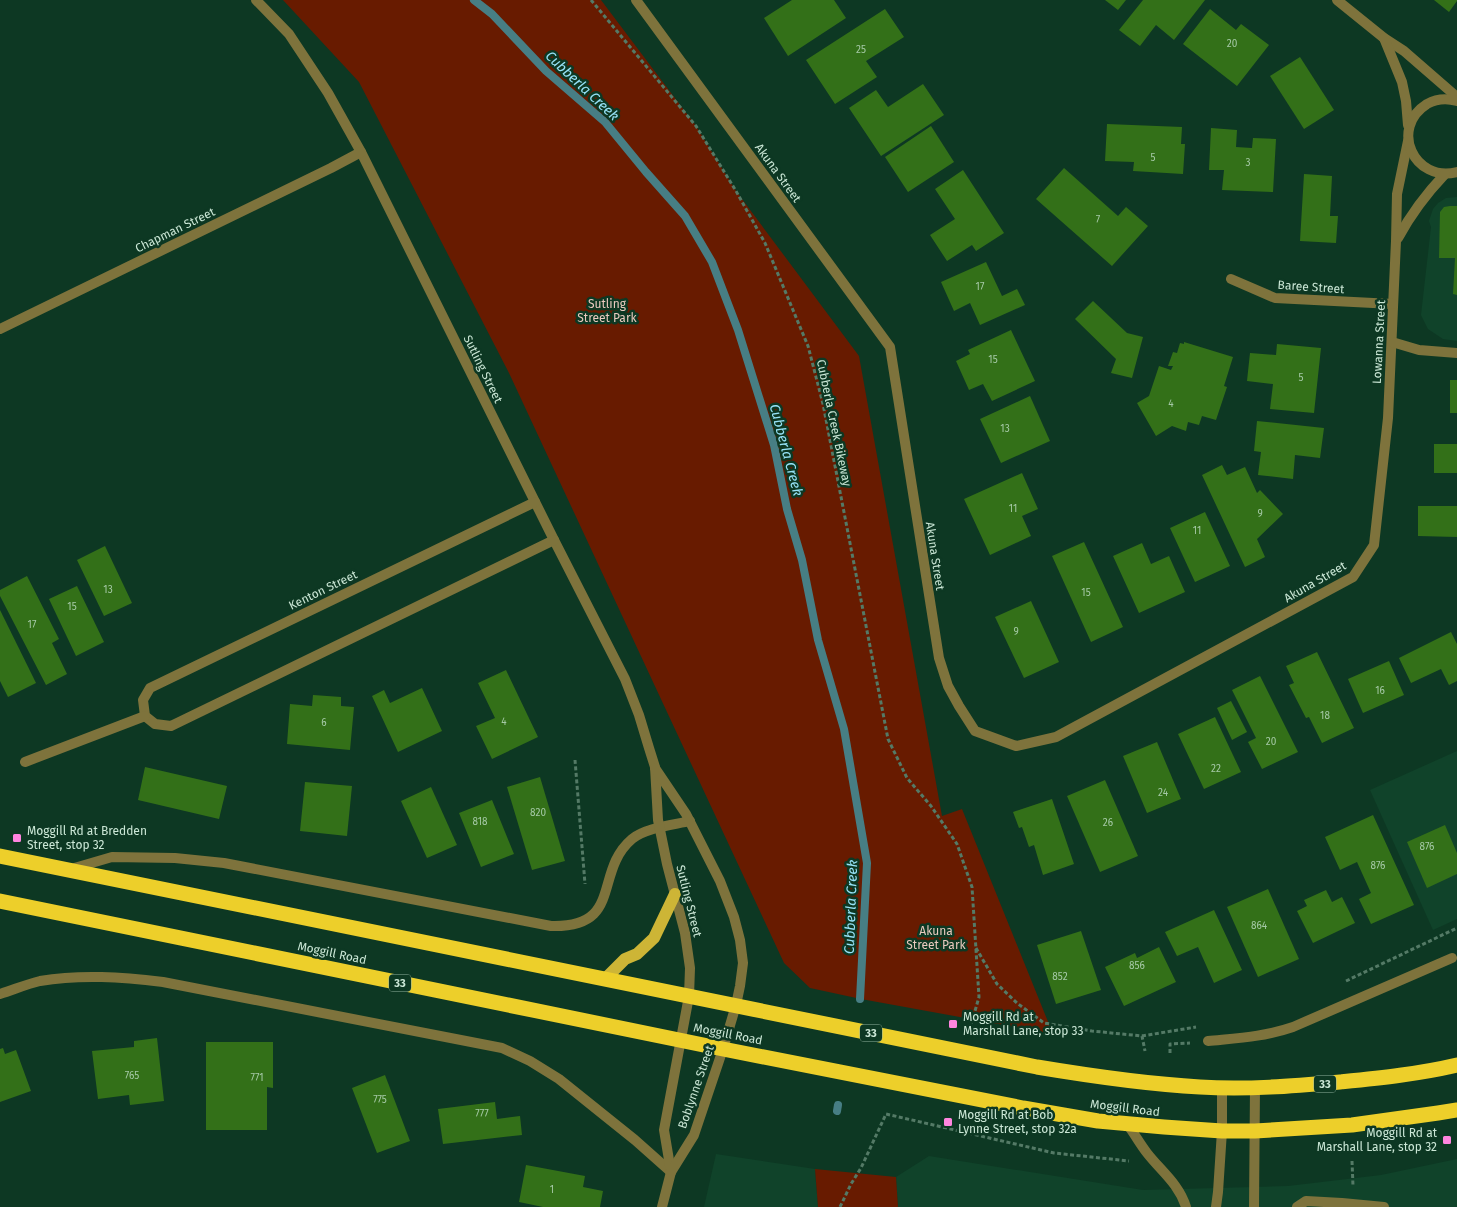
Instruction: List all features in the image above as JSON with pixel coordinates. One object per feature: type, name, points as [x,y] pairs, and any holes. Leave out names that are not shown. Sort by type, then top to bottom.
[{"type":"highway","name":"33","points":[[0,856],[1037,1067],[1081,1074],[1162,1084],[1222,1088],[1304,1086],[1394,1076],[1457,1065]]},
{"type":"highway","name":"Moggill Road","points":[[0,901],[723,1049],[1023,1108],[1127,1124],[1222,1131],[1255,1131],[1352,1125],[1457,1110]]},
{"type":"main road","points":[[606,978],[625,959],[636,954],[654,938],[675,894]]},
{"type":"street","name":"Sutling Street","points":[[256,0],[289,34],[328,93],[361,152],[625,679],[655,767],[660,828],[685,933],[690,968],[689,996],[681,1040]]},
{"type":"street","name":"Akuna Street","points":[[636,0],[890,348],[939,658],[948,686],[975,731],[1016,746],[1056,737],[1353,577],[1374,546]]},
{"type":"street","points":[[1337,0],[1384,38],[1404,51],[1457,97]]},
{"type":"street","points":[[1384,38],[1402,82],[1409,129]]},
{"type":"street","points":[[1409,129],[1413,118],[1421,108],[1431,102],[1443,99],[1457,101]]},
{"type":"street","name":"Lowanna Street","points":[[1374,546],[1388,418],[1397,194],[1409,129]]},
{"type":"street","points":[[1408,141],[1417,161],[1425,168],[1445,174],[1457,172]]},
{"type":"street","name":"Chapman Street","points":[[0,329],[361,152]]},
{"type":"street","points":[[1396,241],[1410,216],[1429,190],[1445,174]]},
{"type":"street","name":"Baree Street","points":[[1231,279],[1274,298],[1394,304]]},
{"type":"street","points":[[1392,342],[1419,350],[1457,353]]},
{"type":"street","name":"Kenton Street","points":[[145,716],[143,700],[150,688],[535,502]]},
{"type":"street","points":[[25,762],[145,716],[155,724],[171,726],[554,540]]},
{"type":"street","name":"Sutling Street","points":[[655,767],[690,821],[720,881],[734,917],[740,940],[743,964],[736,1005]]},
{"type":"street","points":[[68,870],[112,857],[150,857],[224,863],[552,926],[564,926],[587,920],[596,913],[602,904],[614,864],[619,854],[632,839],[640,834],[690,821]]},
{"type":"street","points":[[1208,1042],[1274,1034],[1455,960]]},
{"type":"street","points":[[0,994],[39,982],[76,976],[121,977],[162,982],[502,1048],[530,1060],[559,1079],[635,1140],[671,1172]]},
{"type":"street","name":"Boblynne Street","points":[[662,1207],[671,1172],[694,1135],[736,1005]]},
{"type":"street","name":"Boblynne Street","points":[[671,1172],[664,1130],[681,1040]]},
{"type":"street","points":[[1254,1207],[1255,1087]]},
{"type":"street","points":[[1216,1207],[1222,1131],[1222,1088]]},
{"type":"street","points":[[1127,1124],[1175,1185],[1186,1207]]},
{"type":"street","points":[[1297,1207],[1306,1201],[1384,1207]]},
{"type":"path","name":"Cubberla Creek Bikeway","points":[[591,0],[696,126],[765,243],[808,346],[823,404],[888,739],[907,778],[931,806],[957,844],[972,887],[979,997],[971,1025]]},
{"type":"path","points":[[575,760],[584,884]]},
{"type":"path","points":[[1346,981],[1457,928]]},
{"type":"path","points":[[975,945],[997,984],[1017,1003],[1044,1023],[1092,1031],[1142,1036],[1196,1027]]},
{"type":"path","points":[[1142,1036],[1145,1051]]},
{"type":"path","points":[[1170,1053],[1170,1044],[1208,1042]]},
{"type":"path","points":[[840,1207],[861,1168],[886,1114],[1054,1152],[1134,1162]]},
{"type":"shaded area","points":[[1457,197],[1457,341],[1443,339],[1428,329],[1421,315],[1431,227],[1429,221],[1433,209],[1438,203],[1446,198]]},
{"type":"shaded area","points":[[1457,751],[1457,919],[1433,930],[1370,790]]},
{"type":"shaded area","points":[[716,1154],[815,1169],[818,1207],[704,1207]]},
{"type":"shaded area","points":[[929,1156],[1143,1190],[1288,1186],[1381,1175],[1457,1159],[1457,1207],[898,1207],[896,1177]]},
{"type":"green space","name":"Sutling Street Park","points":[[283,0],[601,0],[696,126],[736,191],[859,356],[942,816],[962,809],[1053,1034],[810,988],[784,963],[509,373],[359,82]]},
{"type":"green space","points":[[815,1169],[896,1177],[898,1207],[818,1207]]},
{"type":"building","points":[[792,0],[834,0],[846,18],[788,56],[764,18]]},
{"type":"building","points":[[1105,0],[1126,0],[1118,10]]},
{"type":"building","points":[[1143,0],[1205,0],[1174,40],[1156,25],[1140,46],[1119,30]]},
{"type":"building","points":[[1434,0],[1457,0],[1457,1],[1449,12]]},
{"type":"building","points":[[885,9],[904,37],[866,61],[877,77],[835,104],[806,60]]},
{"type":"building","points":[[1210,9],[1236,30],[1241,24],[1269,45],[1237,86],[1183,44]]},
{"type":"building","points":[[1300,57],[1334,110],[1304,129],[1270,76]]},
{"type":"building","points":[[923,84],[944,115],[881,156],[849,108],[876,90],[888,107]]},
{"type":"building","points":[[1107,124],[1182,127],[1181,144],[1185,144],[1183,174],[1133,171],[1134,162],[1105,161]]},
{"type":"building","points":[[931,126],[954,162],[908,192],[885,157]]},
{"type":"building","points":[[1211,128],[1237,130],[1236,147],[1252,148],[1253,138],[1276,139],[1273,192],[1222,190],[1224,170],[1209,170]]},
{"type":"building","points":[[1064,168],[1118,216],[1126,207],[1148,226],[1112,266],[1036,199]]},
{"type":"building","points":[[963,170],[1004,233],[976,251],[972,245],[947,261],[930,235],[955,219],[935,189]]},
{"type":"building","points":[[1304,174],[1332,176],[1330,216],[1338,216],[1336,243],[1300,241]]},
{"type":"building","points":[[1457,206],[1457,295],[1453,294],[1455,258],[1439,258],[1440,212],[1444,207]]},
{"type":"building","points":[[986,262],[1002,296],[1017,289],[1025,305],[980,325],[970,303],[954,311],[941,282]]},
{"type":"building","points":[[1093,301],[1127,333],[1143,337],[1132,378],[1111,373],[1116,359],[1075,319]]},
{"type":"building","points":[[1011,330],[1035,381],[992,401],[983,384],[969,390],[956,361],[970,354],[968,350]]},
{"type":"building","points":[[1184,342],[1233,357],[1224,386],[1227,387],[1216,420],[1202,416],[1199,425],[1188,422],[1186,431],[1172,426],[1156,436],[1137,403],[1149,396],[1159,366],[1171,370],[1173,366],[1168,366],[1173,352],[1177,353],[1180,343],[1184,344]]},
{"type":"building","points":[[1277,344],[1321,348],[1314,413],[1270,409],[1273,384],[1247,381],[1250,353],[1276,355]]},
{"type":"building","points":[[1450,380],[1457,380],[1457,413],[1450,413]]},
{"type":"building","points":[[1030,396],[1050,441],[1001,463],[980,419]]},
{"type":"building","points":[[1257,421],[1324,428],[1320,458],[1295,455],[1293,479],[1258,475],[1261,452],[1254,451]]},
{"type":"building","points":[[1434,444],[1457,444],[1457,473],[1434,473]]},
{"type":"building","points":[[1222,465],[1227,475],[1245,467],[1257,493],[1260,490],[1283,514],[1257,539],[1265,557],[1245,567],[1202,475]]},
{"type":"building","points":[[1022,473],[1038,509],[1022,516],[1031,536],[990,555],[964,499]]},
{"type":"building","points":[[1418,506],[1457,506],[1457,537],[1418,536]]},
{"type":"building","points":[[1205,512],[1230,566],[1195,582],[1170,528]]},
{"type":"building","points":[[1084,542],[1123,627],[1091,642],[1052,556]]},
{"type":"building","points":[[1142,543],[1151,564],[1169,556],[1185,592],[1139,613],[1113,556]]},
{"type":"building","points":[[105,546],[132,603],[104,616],[77,560]]},
{"type":"building","points":[[27,576],[59,639],[52,643],[67,674],[46,685],[0,596],[0,590]]},
{"type":"building","points":[[77,586],[104,642],[76,656],[49,599]]},
{"type":"building","points":[[1031,601],[1059,662],[1024,678],[995,617]]},
{"type":"building","points":[[0,610],[36,683],[8,697],[0,681]]},
{"type":"building","points":[[1451,632],[1457,644],[1457,681],[1449,685],[1441,669],[1411,683],[1399,658]]},
{"type":"building","points":[[1317,652],[1354,728],[1322,743],[1309,717],[1306,718],[1289,685],[1294,683],[1286,666]]},
{"type":"building","points":[[1389,661],[1404,695],[1363,713],[1348,679]]},
{"type":"building","points":[[506,670],[538,737],[492,759],[476,726],[495,718],[478,683]]},
{"type":"building","points":[[1260,676],[1298,752],[1262,769],[1248,742],[1256,738],[1232,690]]},
{"type":"building","points":[[422,688],[442,731],[398,752],[372,696],[384,690],[390,703]]},
{"type":"building","points":[[313,695],[341,697],[341,706],[354,707],[350,750],[287,744],[290,704],[312,706]]},
{"type":"building","points":[[1231,701],[1247,732],[1232,740],[1217,708]]},
{"type":"building","points":[[1215,717],[1241,772],[1204,789],[1178,734]]},
{"type":"building","points":[[1157,742],[1181,799],[1147,813],[1123,756]]},
{"type":"building","points":[[145,767],[227,786],[219,819],[138,800]]},
{"type":"building","points":[[540,777],[565,861],[532,870],[507,787]]},
{"type":"building","points":[[1105,780],[1138,856],[1100,872],[1067,796]]},
{"type":"building","points":[[305,782],[352,786],[347,836],[300,831]]},
{"type":"building","points":[[431,787],[457,845],[427,858],[401,801]]},
{"type":"building","points":[[1052,799],[1074,864],[1043,875],[1034,845],[1029,847],[1022,827],[1019,828],[1013,812]]},
{"type":"building","points":[[492,800],[514,854],[481,867],[459,813]]},
{"type":"building","points":[[1373,815],[1414,905],[1371,924],[1359,899],[1371,893],[1357,862],[1340,870],[1325,837]]},
{"type":"building","points":[[1445,825],[1457,853],[1457,874],[1427,888],[1407,842]]},
{"type":"building","points":[[1268,889],[1299,959],[1258,977],[1227,907]]},
{"type":"building","points":[[1326,890],[1332,902],[1342,897],[1355,923],[1313,943],[1297,911],[1307,906],[1304,900]]},
{"type":"building","points":[[1214,910],[1242,970],[1214,983],[1198,947],[1177,956],[1165,932]]},
{"type":"building","points":[[1081,931],[1101,990],[1056,1004],[1037,945]]},
{"type":"building","points":[[1159,947],[1176,982],[1124,1006],[1105,967],[1135,953],[1137,958]]},
{"type":"building","points":[[157,1038],[164,1101],[130,1105],[129,1095],[98,1099],[92,1051],[134,1047],[134,1041]]},
{"type":"building","points":[[206,1042],[273,1042],[273,1088],[267,1087],[267,1130],[206,1130]]},
{"type":"building","points":[[3,1048],[5,1054],[16,1050],[31,1091],[0,1102],[0,1049]]},
{"type":"building","points":[[385,1075],[410,1141],[377,1153],[352,1088]]},
{"type":"building","points":[[495,1102],[497,1119],[520,1116],[522,1135],[443,1144],[438,1109]]},
{"type":"building","points":[[526,1165],[585,1176],[583,1187],[603,1191],[600,1207],[543,1207],[519,1202]]},
{"type":"waterway","name":"Cubberla Creek","points":[[474,0],[492,14],[546,71],[605,122],[685,216],[712,262],[738,330],[774,445],[787,509],[802,560],[818,640],[844,729],[867,863],[860,999]]},
{"type":"waterway","name":"Cubberla Creek","points":[[837,1111],[838,1105]]},
{"type":"place","name":"Moggill Rd at Bredden Street, stop 32","points":[[17,838]]},
{"type":"place","name":"Moggill Rd at Marshall Lane, stop 33","points":[[953,1024]]},
{"type":"place","name":"Moggill Rd at Bob Lynne Street, stop 32a","points":[[948,1122]]},
{"type":"place","name":"Moggill Rd at Marshall Lane, stop 32","points":[[1447,1140]]},
{"type":"park label","name":"Akuna Street Park","points":[[936,938]]}]
